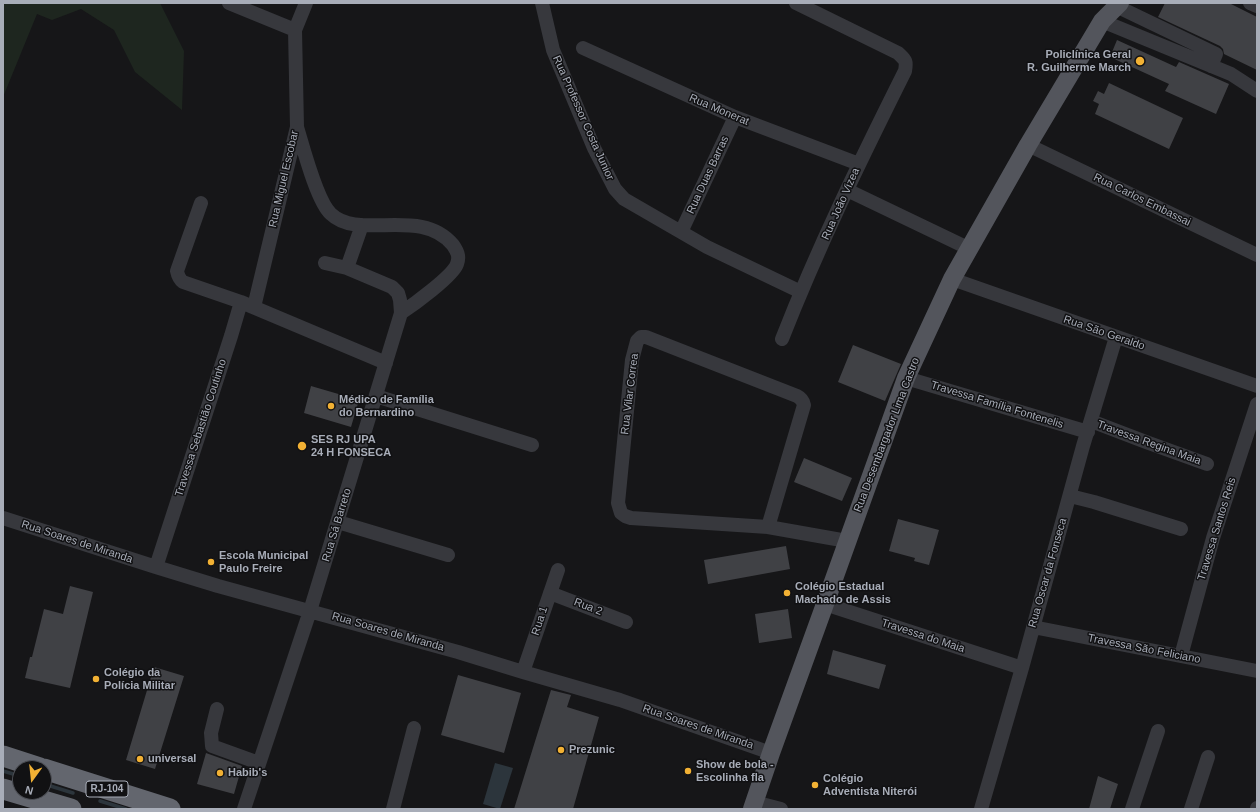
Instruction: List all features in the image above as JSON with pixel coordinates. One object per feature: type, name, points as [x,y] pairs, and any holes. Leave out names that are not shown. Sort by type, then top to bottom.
[{"type":"highway","points":[[3,756],[15,760]]},
{"type":"highway","name":"RJ-104","points":[[52,772],[170,809]]},
{"type":"highway","points":[[3,789],[71,809]]},
{"type":"main road","name":"Rua Desembargador Lima Castro","points":[[753,806],[906,378],[952,280],[1028,145],[1102,21],[1118,5]]},
{"type":"street","points":[[229,3],[295,30]]},
{"type":"street","name":"Rua Miguel Escobar","points":[[248,305],[297,127],[295,30],[306,3]]},
{"type":"street","name":"Rua Professor Costa Junior","points":[[542,3],[553,50],[594,148],[615,189],[624,199],[706,247],[801,292]]},
{"type":"street","name":"Rua João Vizea","points":[[782,339],[801,292],[847,190],[905,71],[906,63],[898,53],[796,3]]},
{"type":"street","points":[[1250,3],[1257,6]]},
{"type":"street","points":[[1118,5],[1216,54],[1211,66]]},
{"type":"street","points":[[1102,21],[1231,74],[1257,91]]},
{"type":"street","name":"Rua Monerat","points":[[583,48],[735,117],[859,164]]},
{"type":"street","name":"Rua Duas Barras","points":[[681,232],[735,117]]},
{"type":"street","points":[[297,127],[322,201],[330,214],[349,224],[404,224],[426,228],[440,234],[451,243],[457,251],[459,257],[458,264],[454,271],[401,313]]},
{"type":"street","name":"Rua Carlos Embassai","points":[[1028,145],[1257,255]]},
{"type":"street","points":[[847,190],[970,249]]},
{"type":"street","points":[[201,203],[177,271],[178,276],[183,282],[248,305],[386,363]]},
{"type":"street","points":[[347,268],[362,225]]},
{"type":"street","name":"Rua Sá Barreto","points":[[244,809],[310,611],[401,313],[398,293],[392,287],[347,268],[325,263]]},
{"type":"street","name":"Rua São Geraldo","points":[[952,280],[1257,386]]},
{"type":"street","name":"Travessa Sebastião Coutinho","points":[[156,567],[229,344],[248,305]]},
{"type":"street","name":"Rua Vilar Correa","points":[[768,527],[804,405],[802,398],[646,337],[641,338],[637,341],[632,360],[618,503],[621,513],[632,518],[768,527],[847,541]]},
{"type":"street","name":"Rua Oscar da Fonseca","points":[[981,809],[1116,338]]},
{"type":"street","name":"Travessa Família Fontenelis","points":[[906,378],[1090,427]]},
{"type":"street","points":[[376,396],[532,445]]},
{"type":"street","name":"Travessa Santos Reis","points":[[1181,656],[1212,538],[1257,404]]},
{"type":"street","name":"Travessa Regina Maia","points":[[1090,427],[1146,442],[1207,464]]},
{"type":"street","points":[[1070,496],[1181,529]]},
{"type":"street","name":"Rua Soares de Miranda","points":[[3,518],[156,567],[458,652],[620,700],[771,753]]},
{"type":"street","points":[[338,522],[448,555]]},
{"type":"street","name":"Rua 1","points":[[523,672],[558,570]]},
{"type":"street","name":"Rua 2","points":[[550,592],[626,622]]},
{"type":"street","name":"Travessa do Maia","points":[[825,604],[1022,668]]},
{"type":"street","name":"Travessa São Feliciano","points":[[1033,627],[1181,656],[1256,668]]},
{"type":"street","points":[[217,709],[211,733],[212,746],[259,763]]},
{"type":"street","points":[[392,809],[414,728]]},
{"type":"street","points":[[1132,809],[1158,731]]},
{"type":"street","points":[[1191,809],[1208,757]]},
{"type":"street","points":[[753,806],[781,809]]},
{"type":"shaded area","points":[[3,3],[160,3],[184,51],[182,110],[135,72],[114,30],[81,9],[52,20],[37,14],[3,97]]},
{"type":"shaded area","points":[[495,763],[513,768],[500,809],[483,804]]},
{"type":"building","points":[[1165,3],[1229,3],[1257,17],[1257,70],[1224,54],[1223,49],[1220,46],[1158,17]]},
{"type":"building","points":[[1117,40],[1176,67],[1179,62],[1229,84],[1216,114],[1165,91],[1169,84],[1110,57]]},
{"type":"building","points":[[1109,83],[1183,118],[1169,149],[1095,114],[1099,104],[1093,101],[1098,91],[1104,94]]},
{"type":"building","points":[[853,345],[901,364],[885,401],[838,382]]},
{"type":"building","name":"Médico de Família do Bernardino","points":[[311,386],[359,400],[351,427],[304,413]]},
{"type":"building","points":[[804,458],[852,478],[842,501],[794,482]]},
{"type":"building","points":[[898,519],[939,530],[929,565],[914,561],[915,558],[889,551]]},
{"type":"building","points":[[786,546],[790,569],[708,584],[704,560]]},
{"type":"building","points":[[70,586],[93,592],[70,688],[25,678],[44,609],[63,614]]},
{"type":"building","points":[[788,609],[792,638],[759,643],[755,614]]},
{"type":"building","points":[[833,650],[886,665],[879,689],[827,674]]},
{"type":"building","points":[[154,667],[184,676],[155,769],[126,760]]},
{"type":"building","points":[[458,675],[521,693],[504,753],[441,735]]},
{"type":"building","name":"Prezunic","points":[[551,690],[571,695],[567,707],[599,717],[573,809],[514,809]]},
{"type":"building","name":"Habib's","points":[[206,753],[242,766],[234,794],[197,784]]},
{"type":"building","points":[[1098,776],[1118,784],[1110,809],[1089,809]]},
{"type":"waterway","points":[[3,771],[12,774]]},
{"type":"waterway","points":[[52,786],[73,793]]},
{"type":"waterway","points":[[100,801],[126,809]]},
{"type":"place","name":"Policlínica Geral R. Guilherme March","points":[[1140,61]]},
{"type":"place","name":"Médico de Família do Bernardino","points":[[331,406]]},
{"type":"place","name":"SES RJ UPA 24 H FONSECA","points":[[302,446]]},
{"type":"place","name":"Escola Municipal Paulo Freire","points":[[211,562]]},
{"type":"place","name":"Colégio Estadual Machado de Assis","points":[[787,593]]},
{"type":"place","name":"Colégio da Polícia Militar","points":[[96,679]]},
{"type":"place","name":"Prezunic","points":[[561,750]]},
{"type":"place","name":"universal","points":[[140,759]]},
{"type":"place","name":"Show de bola - Escolinha fla","points":[[688,771]]},
{"type":"place","name":"Habib's","points":[[220,773]]},
{"type":"place","name":"Colégio Adventista Niterói","points":[[815,785]]}]
